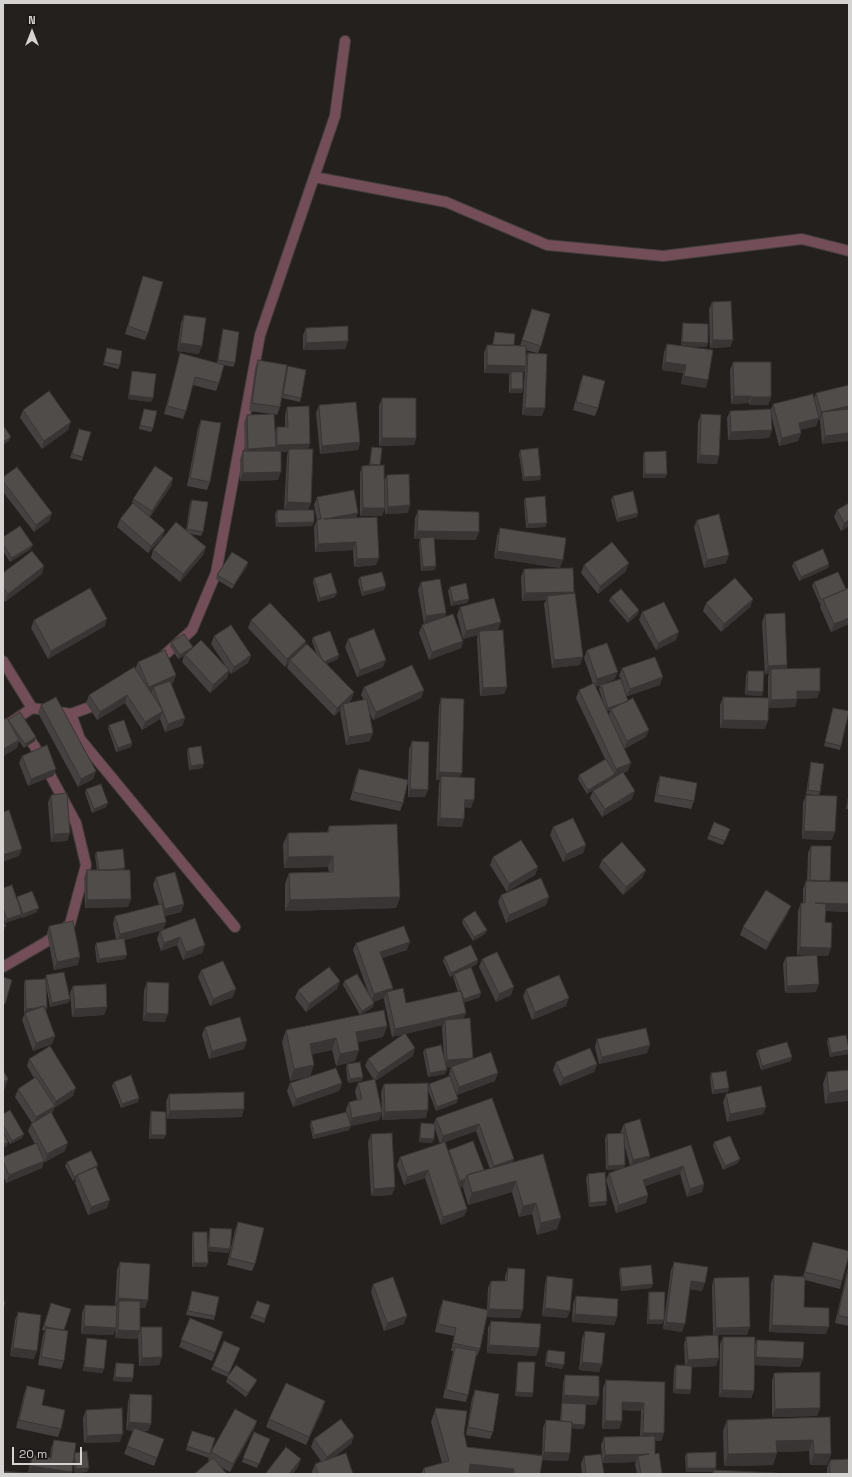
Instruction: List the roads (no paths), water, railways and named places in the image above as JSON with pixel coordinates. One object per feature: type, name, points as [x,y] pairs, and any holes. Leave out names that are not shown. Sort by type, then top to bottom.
[{"type":"street","points":[[147,671],[192,630],[216,573],[260,335],[335,116],[345,41]]},
{"type":"street","points":[[314,177],[446,202],[547,245],[663,256],[802,239],[849,251]]},
{"type":"street","points":[[3,660],[32,708]]},
{"type":"street","points":[[3,728],[32,708],[71,714],[111,699]]},
{"type":"street","points":[[71,714],[80,738],[235,927]]},
{"type":"street","points":[[3,967],[46,942],[70,924],[86,865],[76,823],[35,747],[16,719]]}]
